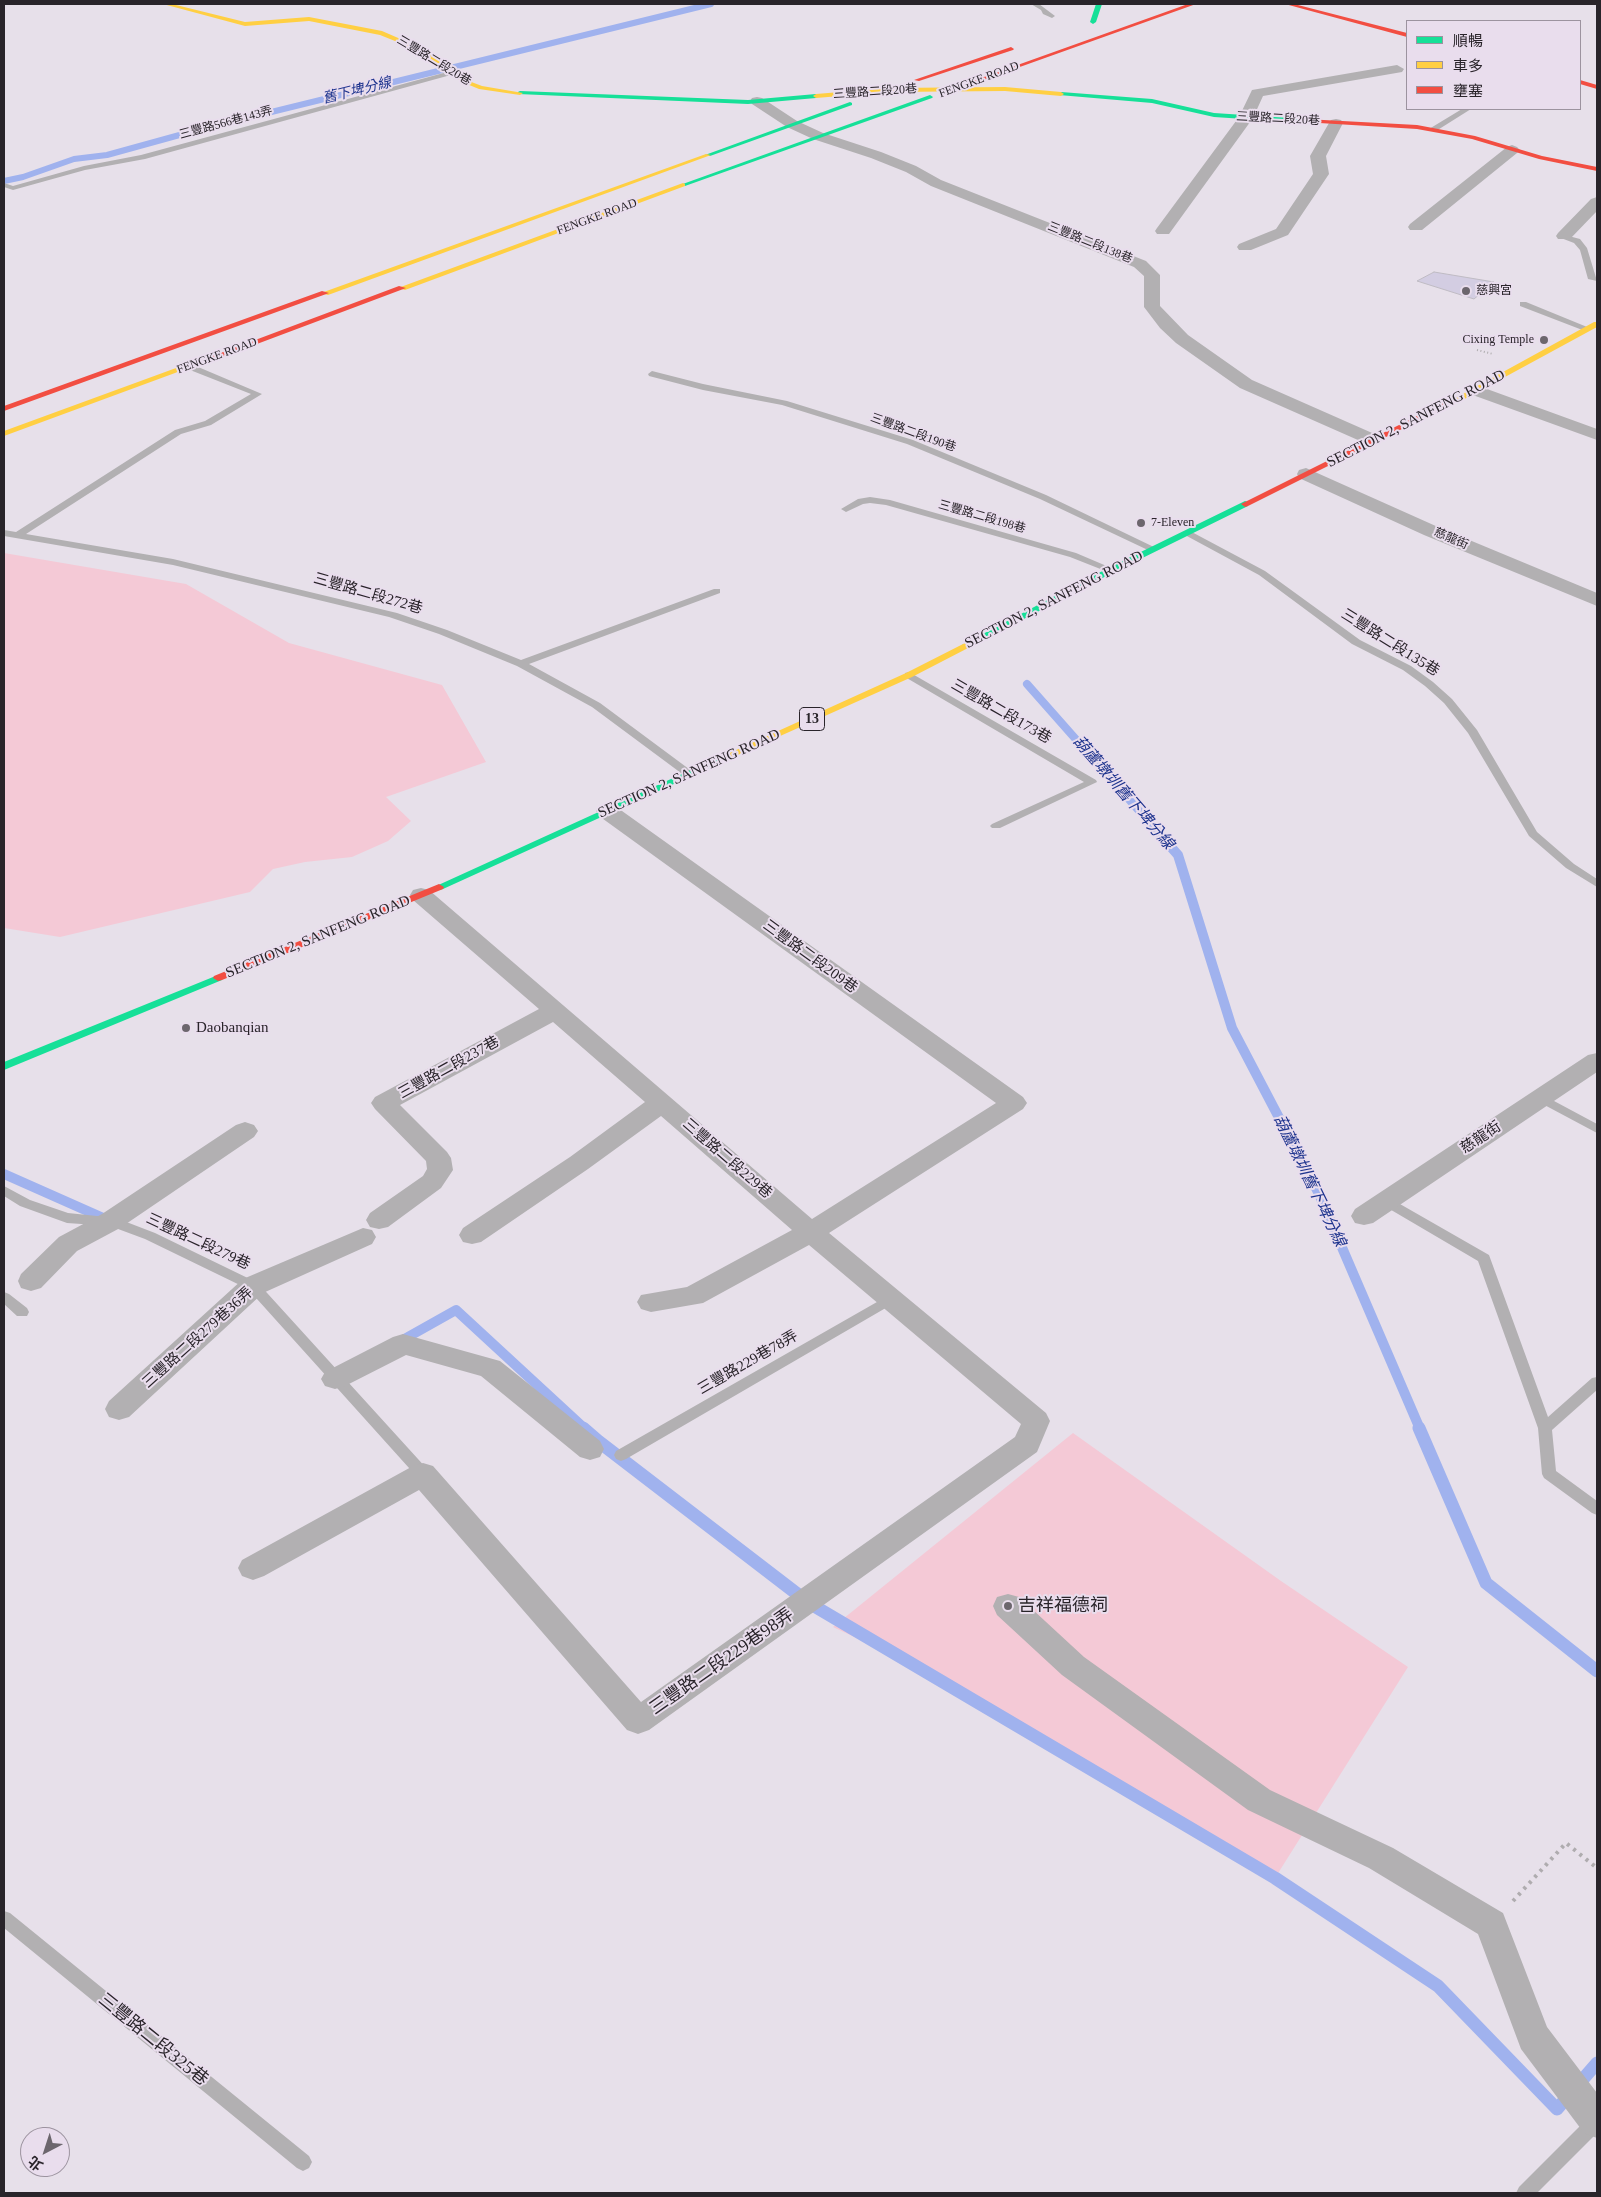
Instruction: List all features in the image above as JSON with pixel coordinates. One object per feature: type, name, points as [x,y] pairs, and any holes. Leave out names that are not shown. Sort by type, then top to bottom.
[{"type":"street","name":"三豐路二段20巷","points":[[166,4],[245,24],[309,19],[382,33],[417,48],[454,73],[481,88],[509,93],[757,101],[888,90],[1005,89],[1152,101],[1214,115],[1246,118],[1433,129],[1473,137],[1512,150],[1569,165],[1597,169]]},
{"type":"street","points":[[1099,4],[1097,14],[1088,24],[1110,16]]},
{"type":"street","name":"FENGKE ROAD","points":[[4,434],[818,136],[1192,4]]},
{"type":"street","points":[[1288,4],[1406,35]]},
{"type":"street","name":"FENGKE ROAD","points":[[4,409],[792,124],[1018,47]]},
{"type":"street","points":[[1163,231],[1246,118],[1257,93],[1397,69]]},
{"type":"street","points":[[1581,82],[1597,87]]},
{"type":"street","name":"三豐路二段138巷","points":[[757,101],[792,124],[818,136],[876,155],[911,169],[936,183],[1140,264],[1152,275],[1152,307],[1182,339],[1256,389],[1373,440]]},
{"type":"street","points":[[1245,247],[1282,232],[1321,174],[1318,156],[1336,123]]},
{"type":"street","points":[[1416,227],[1512,150]]},
{"type":"street","points":[[1564,236],[1597,202]]},
{"type":"street","name":"SECTION 2, SANFENG ROAD","points":[[4,1066],[421,895],[909,675],[1111,570],[1476,390],[1593,326]]},
{"type":"street","points":[[1476,390],[1597,435]]},
{"type":"street","name":"慈龍街","points":[[1306,474],[1431,531],[1597,600]]},
{"type":"street","name":"三豐路二段209巷","points":[[607,811],[1014,1103],[811,1232]]},
{"type":"street","name":"三豐路二段229巷","points":[[421,895],[811,1232],[1036,1421]]},
{"type":"street","name":"三豐路二段237巷","points":[[371,1229],[432,1182],[440,1170],[438,1158],[384,1103],[556,1010]]},
{"type":"street","name":"慈龍街","points":[[1364,1216],[1597,1061]]},
{"type":"street","points":[[472,1235],[579,1163],[661,1103]]},
{"type":"street","points":[[31,1281],[68,1244],[111,1221],[245,1132]]},
{"type":"street","name":"三豐路二段279巷36弄","points":[[119,1409],[253,1286],[371,1229]]},
{"type":"street","points":[[652,1302],[693,1296],[811,1232]]},
{"type":"street","points":[[335,1379],[403,1344],[490,1368],[590,1449]]},
{"type":"street","name":"三豐路二段229巷98弄","points":[[423,1474],[638,1721],[1028,1444],[1036,1421]]},
{"type":"street","points":[[253,1568],[423,1474]]},
{"type":"street","points":[[1008,1606],[1073,1666],[1259,1800],[1381,1858],[1491,1924],[1533,2037],[1597,2121]]},
{"type":"lane","points":[[1034,4],[1052,16]]},
{"type":"lane","name":"三豐路566巷143弄","points":[[4,185],[13,188],[84,168],[142,157],[454,73]]},
{"type":"lane","points":[[1433,129],[1465,110]]},
{"type":"lane","points":[[1564,236],[1577,241],[1584,250],[1591,277],[1597,279]]},
{"type":"lane","points":[[1523,304],[1593,326]]},
{"type":"lane","points":[[16,536],[178,432],[208,423],[258,394],[188,366]]},
{"type":"lane","name":"三豐路二段190巷","points":[[652,374],[703,387],[784,402],[910,442],[1043,496],[1153,549]]},
{"type":"lane","name":"三豐路二段198巷","points":[[846,509],[861,501],[887,502],[1073,555],[1111,570]]},
{"type":"lane","name":"三豐路二段272巷","points":[[4,533],[173,562],[393,615],[443,632],[521,664],[596,705],[689,774]]},
{"type":"lane","name":"三豐路二段135巷","points":[[1188,533],[1262,573],[1356,642],[1407,668],[1429,684],[1448,701],[1473,732],[1533,834],[1570,866],[1597,884]]},
{"type":"lane","points":[[521,664],[717,591]]},
{"type":"lane","name":"三豐路二段173巷","points":[[909,675],[1092,782],[996,826]]},
{"type":"lane","points":[[1541,1098],[1597,1129]]},
{"type":"lane","name":"三豐路二段279巷","points":[[4,1190],[25,1203],[67,1218],[111,1221],[150,1236],[253,1286],[335,1379],[423,1474]]},
{"type":"lane","points":[[1386,1201],[1484,1258],[1544,1428],[1549,1474],[1597,1509]]},
{"type":"lane","points":[[4,1297],[22,1312]]},
{"type":"lane","name":"三豐路229巷78弄","points":[[620,1455],[891,1299]]},
{"type":"lane","points":[[1544,1428],[1597,1382]]},
{"type":"lane","name":"三豐路二段325巷","points":[[4,1918],[303,2162]]},
{"type":"lane","points":[[1525,2193],[1597,2121]]},
{"type":"path","points":[[1491,1924],[1566,1842],[1597,1868]]},
{"type":"shaded area","points":[[4,553],[186,584],[289,643],[442,685],[486,762],[386,797],[411,821],[388,841],[352,857],[305,862],[273,869],[250,892],[60,937],[4,928]]},
{"type":"shaded area","points":[[1073,1433],[1281,1581],[1408,1667],[1275,1878],[968,1690],[833,1627]]},
{"type":"building","name":"慈興宮","points":[[1434,272],[1494,282],[1474,299],[1417,281]]},
{"type":"waterway","name":"舊下埤分線","points":[[4,181],[23,177],[74,159],[107,155],[194,131],[711,4]]},
{"type":"waterway","name":"葫蘆墩圳舊下埤分線","points":[[1027,684],[1156,830]]},
{"type":"waterway","name":"葫蘆墩圳舊下埤分線","points":[[1155,829],[1178,855],[1232,1028],[1319,1194],[1420,1429]]},
{"type":"waterway","points":[[4,1174],[110,1221]]},
{"type":"waterway","points":[[399,1342],[456,1310],[585,1429]]},
{"type":"waterway","points":[[583,1428],[809,1603],[1275,1878],[1438,1986],[1557,2109],[1597,2063]]},
{"type":"waterway","name":"葫蘆墩圳舊下埤分線","points":[[1419,1428],[1486,1583],[1597,1671]]},
{"type":"traffic: fast","points":[[1093,22],[1099,4]]},
{"type":"traffic: fast","points":[[520,93],[748,102],[816,96]]},
{"type":"traffic: fast","points":[[1061,94],[1152,101],[1214,115],[1305,121]]},
{"type":"traffic: fast","points":[[683,185],[930,97]]},
{"type":"traffic: fast","points":[[708,155],[850,104]]},
{"type":"traffic: fast","points":[[967,645],[1111,570],[1245,504]]},
{"type":"traffic: fast","points":[[439,887],[728,756]]},
{"type":"traffic: fast","points":[[4,1066],[218,978]]},
{"type":"traffic: slow","points":[[166,4],[245,24],[309,19],[382,33],[417,48],[464,81],[481,88],[520,93]]},
{"type":"traffic: slow","points":[[816,96],[888,90],[1005,89],[1061,94]]},
{"type":"traffic: slow","points":[[325,293],[708,155]]},
{"type":"traffic: slow","points":[[402,288],[683,185]]},
{"type":"traffic: slow","points":[[1456,400],[1597,324]]},
{"type":"traffic: slow","points":[[4,434],[190,366]]},
{"type":"traffic: slow","points":[[728,756],[909,675],[967,645]]},
{"type":"traffic: jam","points":[[973,82],[1193,4]]},
{"type":"traffic: jam","points":[[1288,4],[1406,35]]},
{"type":"traffic: jam","points":[[917,80],[1011,49]]},
{"type":"traffic: jam","points":[[1581,82],[1597,87]]},
{"type":"traffic: jam","points":[[1305,121],[1417,127],[1473,137],[1541,158],[1597,169]]},
{"type":"traffic: jam","points":[[190,366],[402,288]]},
{"type":"traffic: jam","points":[[4,409],[325,293]]},
{"type":"traffic: jam","points":[[1245,504],[1456,400]]},
{"type":"traffic: jam","points":[[218,978],[439,887]]},
{"type":"place","name":"慈興宮","points":[[1466,291]]},
{"type":"place","name":"Cixing Temple","points":[[1544,340]]},
{"type":"place","name":"7-Eleven","points":[[1141,523]]},
{"type":"place","name":"Daobanqian","points":[[186,1028]]},
{"type":"place","name":"吉祥福德祠","points":[[1008,1606]]}]
